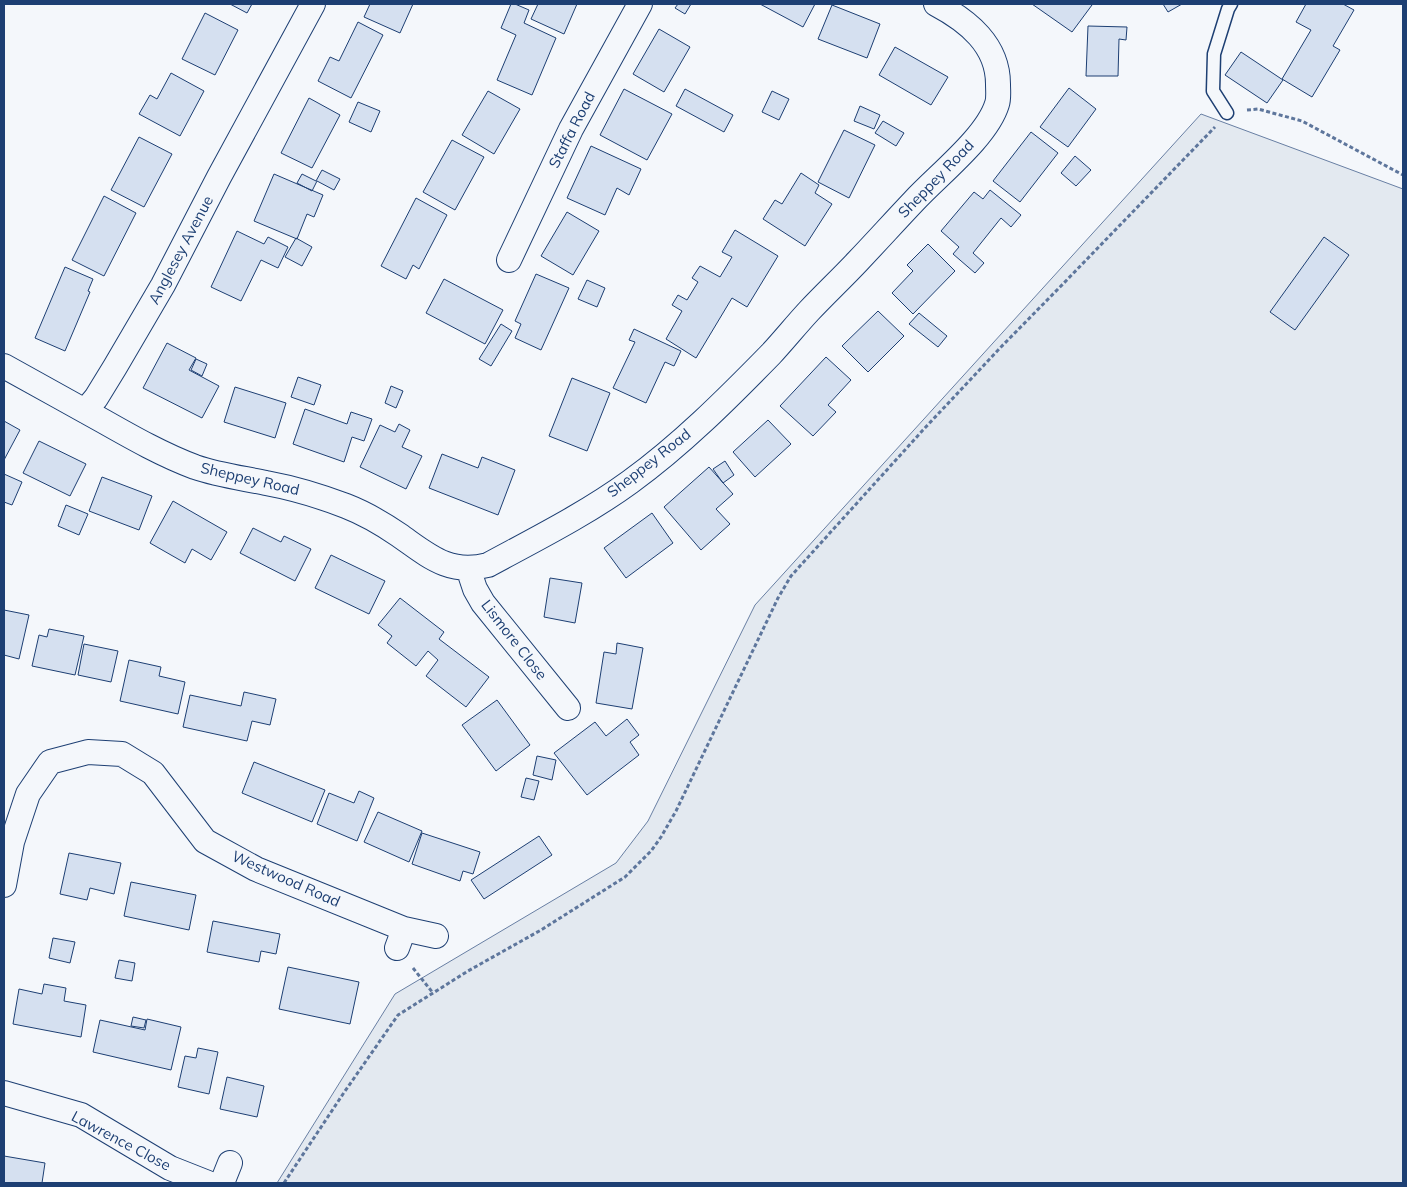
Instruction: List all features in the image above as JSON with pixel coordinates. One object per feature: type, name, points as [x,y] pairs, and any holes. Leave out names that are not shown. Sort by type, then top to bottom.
[{"type":"street","name":"Anglesey Avenue","points":[[85,411],[96,398],[163,285],[314,4]]},
{"type":"street","name":"Staffa Road","points":[[509,260],[571,129],[640,4]]},
{"type":"street","name":"Sheppey Road","points":[[85,411],[163,453],[196,467],[306,492],[347,507],[398,534],[432,559],[456,567],[476,568],[488,565],[581,513],[630,482],[678,442],[719,406],[772,353],[808,312],[977,136],[991,118],[997,104],[998,79],[996,65],[991,50],[980,36],[963,20],[936,4]]},
{"type":"street","points":[[4,366],[85,411]]},
{"type":"street","name":"Lismore Close","points":[[468,568],[475,589],[483,603],[568,708]]},
{"type":"street","name":"Westwood Road","points":[[4,885],[12,842],[28,794],[50,762],[88,752],[122,754],[153,773],[205,841],[256,869],[401,938],[436,936]]},
{"type":"street","name":"Lawrence Close","points":[[4,1093],[81,1116],[170,1168],[208,1183]]},
{"type":"lane","points":[[1227,112],[1213,91],[1214,54],[1231,4]]},
{"type":"path","points":[[284,1183],[398,1015],[468,971],[541,930],[625,877],[651,851],[676,811],[778,598],[791,576],[1001,347],[1164,180],[1227,112],[1258,108],[1302,121],[1403,175]]},
{"type":"path","points":[[401,938],[433,993]]},
{"type":"shaded area","points":[[1201,114],[1403,189],[1403,1183],[277,1183],[395,994],[616,863],[648,821],[755,605]]},
{"type":"building","points":[[230,4],[252,4],[247,13]]},
{"type":"building","points":[[370,4],[413,4],[400,33],[364,17]]},
{"type":"building","points":[[511,4],[529,10],[524,23],[556,38],[532,95],[497,80],[516,35],[501,28]]},
{"type":"building","points":[[538,4],[577,4],[564,34],[531,19]]},
{"type":"building","points":[[678,4],[691,4],[685,14],[675,8]]},
{"type":"building","points":[[760,4],[815,4],[803,27]]},
{"type":"building","points":[[1032,4],[1090,4],[1092,5],[1072,32]]},
{"type":"building","points":[[1163,4],[1182,4],[1168,12]]},
{"type":"building","points":[[1306,4],[1343,4],[1354,10],[1333,46],[1340,50],[1312,97],[1282,79],[1311,30],[1296,22]]},
{"type":"building","points":[[832,5],[880,24],[867,58],[818,39]]},
{"type":"building","points":[[205,13],[238,30],[215,75],[182,59]]},
{"type":"building","points":[[358,22],[383,35],[351,98],[318,81],[330,57],[339,61]]},
{"type":"building","points":[[1088,26],[1127,27],[1126,40],[1119,39],[1118,76],[1086,76]]},
{"type":"building","points":[[659,29],[690,47],[664,92],[633,74]]},
{"type":"building","points":[[895,47],[948,77],[931,105],[879,75]]},
{"type":"building","points":[[1241,52],[1283,80],[1267,103],[1225,75]]},
{"type":"building","points":[[171,73],[204,91],[180,136],[139,114],[150,95],[157,99]]},
{"type":"building","points":[[1069,88],[1096,109],[1068,147],[1040,127]]},
{"type":"building","points":[[624,89],[672,114],[647,160],[600,135]]},
{"type":"building","points":[[685,89],[733,115],[724,132],[676,106]]},
{"type":"building","points":[[488,91],[520,109],[494,154],[462,135]]},
{"type":"building","points":[[772,91],[789,99],[779,120],[762,112]]},
{"type":"building","points":[[309,98],[340,115],[312,168],[281,153]]},
{"type":"building","points":[[358,102],[380,111],[371,132],[349,122]]},
{"type":"building","points":[[860,106],[880,115],[874,129],[854,121]]},
{"type":"building","points":[[883,121],[904,133],[896,146],[875,133]]},
{"type":"building","points":[[844,130],[875,145],[849,198],[818,182]]},
{"type":"building","points":[[1031,132],[1058,153],[1020,202],[993,181]]},
{"type":"building","points":[[139,137],[172,154],[144,207],[111,190]]},
{"type":"building","points":[[452,140],[484,157],[455,210],[423,192]]},
{"type":"building","points":[[591,146],[641,169],[629,195],[617,188],[605,215],[567,198]]},
{"type":"building","points":[[1075,156],[1091,170],[1076,186],[1061,173]]},
{"type":"building","points":[[322,170],[340,179],[334,190],[317,181],[312,191],[297,183],[302,174],[316,181]]},
{"type":"building","points":[[801,173],[819,185],[815,193],[832,204],[805,246],[763,219],[775,200],[782,204]]},
{"type":"building","points":[[274,174],[323,195],[314,217],[307,214],[297,239],[254,221]]},
{"type":"building","points":[[990,190],[1021,215],[1011,227],[1001,218],[973,253],[984,263],[975,273],[953,254],[959,247],[941,231],[974,192],[983,199]]},
{"type":"building","points":[[104,196],[136,213],[104,276],[72,260]]},
{"type":"building","points":[[416,198],[447,215],[419,269],[413,265],[406,279],[381,266]]},
{"type":"building","points":[[567,212],[599,231],[573,275],[541,256]]},
{"type":"building","points":[[735,230],[778,256],[747,307],[732,298],[696,358],[666,339],[682,311],[672,305],[678,295],[687,300],[698,282],[692,278],[700,266],[720,277],[732,257],[722,252]]},
{"type":"building","points":[[237,231],[264,244],[268,237],[288,247],[278,268],[261,260],[241,301],[211,287]]},
{"type":"building","points":[[1324,237],[1349,255],[1295,330],[1270,312]]},
{"type":"building","points":[[296,238],[312,247],[302,266],[285,257]]},
{"type":"building","points":[[928,244],[955,271],[913,314],[892,293],[913,271],[907,265]]},
{"type":"building","points":[[65,267],[93,279],[88,291],[90,292],[65,351],[35,338]]},
{"type":"building","points":[[536,274],[569,288],[541,350],[515,338],[521,324],[515,321]]},
{"type":"building","points":[[444,279],[503,310],[485,344],[426,313]]},
{"type":"building","points":[[587,280],[605,288],[597,307],[578,299]]},
{"type":"building","points":[[878,311],[904,336],[868,372],[842,346]]},
{"type":"building","points":[[919,313],[947,336],[938,347],[909,324]]},
{"type":"building","points":[[501,324],[512,331],[491,366],[479,359]]},
{"type":"building","points":[[634,329],[681,351],[674,366],[665,362],[646,403],[613,388],[635,342],[629,340]]},
{"type":"building","points":[[167,343],[196,358],[189,370],[219,386],[202,418],[143,388]]},
{"type":"building","points":[[826,357],[851,380],[828,405],[836,412],[813,436],[780,406]]},
{"type":"building","points":[[196,359],[207,364],[202,376],[191,370]]},
{"type":"building","points":[[298,377],[321,385],[314,405],[291,397]]},
{"type":"building","points":[[572,378],[610,393],[587,451],[549,436]]},
{"type":"building","points":[[391,386],[403,391],[396,408],[385,403]]},
{"type":"building","points":[[235,387],[286,403],[275,438],[224,422]]},
{"type":"building","points":[[305,409],[347,424],[351,412],[372,419],[364,441],[352,437],[344,462],[293,444]]},
{"type":"building","points":[[768,420],[791,444],[755,477],[733,452]]},
{"type":"building","points":[[4,421],[20,430],[4,460]]},
{"type":"building","points":[[399,424],[410,430],[402,447],[422,456],[406,489],[360,467],[380,425],[395,432]]},
{"type":"building","points":[[39,441],[86,464],[70,496],[23,473]]},
{"type":"building","points":[[442,454],[478,468],[482,457],[515,470],[498,515],[429,488]]},
{"type":"building","points":[[725,461],[734,475],[723,483],[713,469]]},
{"type":"building","points":[[709,467],[733,494],[716,509],[730,524],[701,550],[664,507]]},
{"type":"building","points":[[4,474],[22,482],[12,505],[4,502]]},
{"type":"building","points":[[102,477],[152,496],[139,530],[89,511]]},
{"type":"building","points":[[173,501],[227,532],[211,560],[192,549],[185,563],[150,543]]},
{"type":"building","points":[[66,505],[88,514],[79,535],[58,526]]},
{"type":"building","points":[[652,513],[673,543],[626,578],[604,548]]},
{"type":"building","points":[[253,528],[281,542],[284,536],[311,549],[295,581],[240,553]]},
{"type":"building","points":[[331,555],[385,581],[369,614],[315,588]]},
{"type":"building","points":[[550,578],[582,583],[575,623],[544,617]]},
{"type":"building","points":[[400,598],[444,632],[439,639],[489,677],[466,707],[426,676],[438,660],[428,651],[416,666],[387,643],[392,636],[378,625]]},
{"type":"building","points":[[4,610],[29,615],[19,659],[4,655]]},
{"type":"building","points":[[49,629],[84,636],[75,675],[32,666],[39,635],[47,637]]},
{"type":"building","points":[[617,643],[643,648],[632,709],[596,703],[604,652],[616,654]]},
{"type":"building","points":[[84,644],[118,651],[111,682],[78,675]]},
{"type":"building","points":[[129,660],[161,667],[159,676],[185,682],[178,714],[120,701]]},
{"type":"building","points":[[244,692],[276,699],[270,725],[252,721],[247,741],[183,727],[190,695],[241,706]]},
{"type":"building","points":[[497,700],[530,745],[496,771],[462,725]]},
{"type":"building","points":[[627,719],[639,735],[630,742],[639,755],[587,795],[554,753],[595,722],[606,736]]},
{"type":"building","points":[[537,756],[556,760],[552,780],[533,775]]},
{"type":"building","points":[[254,762],[325,790],[312,822],[242,793]]},
{"type":"building","points":[[526,778],[539,781],[534,800],[521,797]]},
{"type":"building","points":[[359,791],[374,798],[357,841],[317,824],[329,793],[354,803]]},
{"type":"building","points":[[378,812],[422,831],[409,862],[364,842]]},
{"type":"building","points":[[422,833],[480,852],[473,874],[463,871],[460,881],[412,864]]},
{"type":"building","points":[[539,836],[552,855],[484,899],[471,880]]},
{"type":"building","points":[[69,853],[121,863],[114,894],[90,888],[87,900],[60,894]]},
{"type":"building","points":[[131,882],[196,895],[189,930],[124,916]]},
{"type":"building","points":[[213,921],[280,934],[276,954],[261,951],[259,962],[207,952]]},
{"type":"building","points":[[53,938],[75,942],[70,963],[49,958]]},
{"type":"building","points":[[119,960],[135,963],[132,981],[115,978]]},
{"type":"building","points":[[288,967],[359,982],[350,1024],[279,1009]]},
{"type":"building","points":[[44,984],[66,988],[64,1001],[86,1005],[81,1037],[13,1024],[19,989],[42,994]]},
{"type":"building","points":[[133,1017],[146,1020],[144,1028],[131,1026]]},
{"type":"building","points":[[147,1019],[181,1027],[171,1070],[93,1052],[100,1020],[145,1030]]},
{"type":"building","points":[[198,1048],[218,1052],[209,1094],[178,1087],[185,1056],[196,1058]]},
{"type":"building","points":[[227,1077],[264,1086],[257,1117],[220,1109]]},
{"type":"building","points":[[4,1156],[45,1163],[42,1183],[4,1183]]}]
